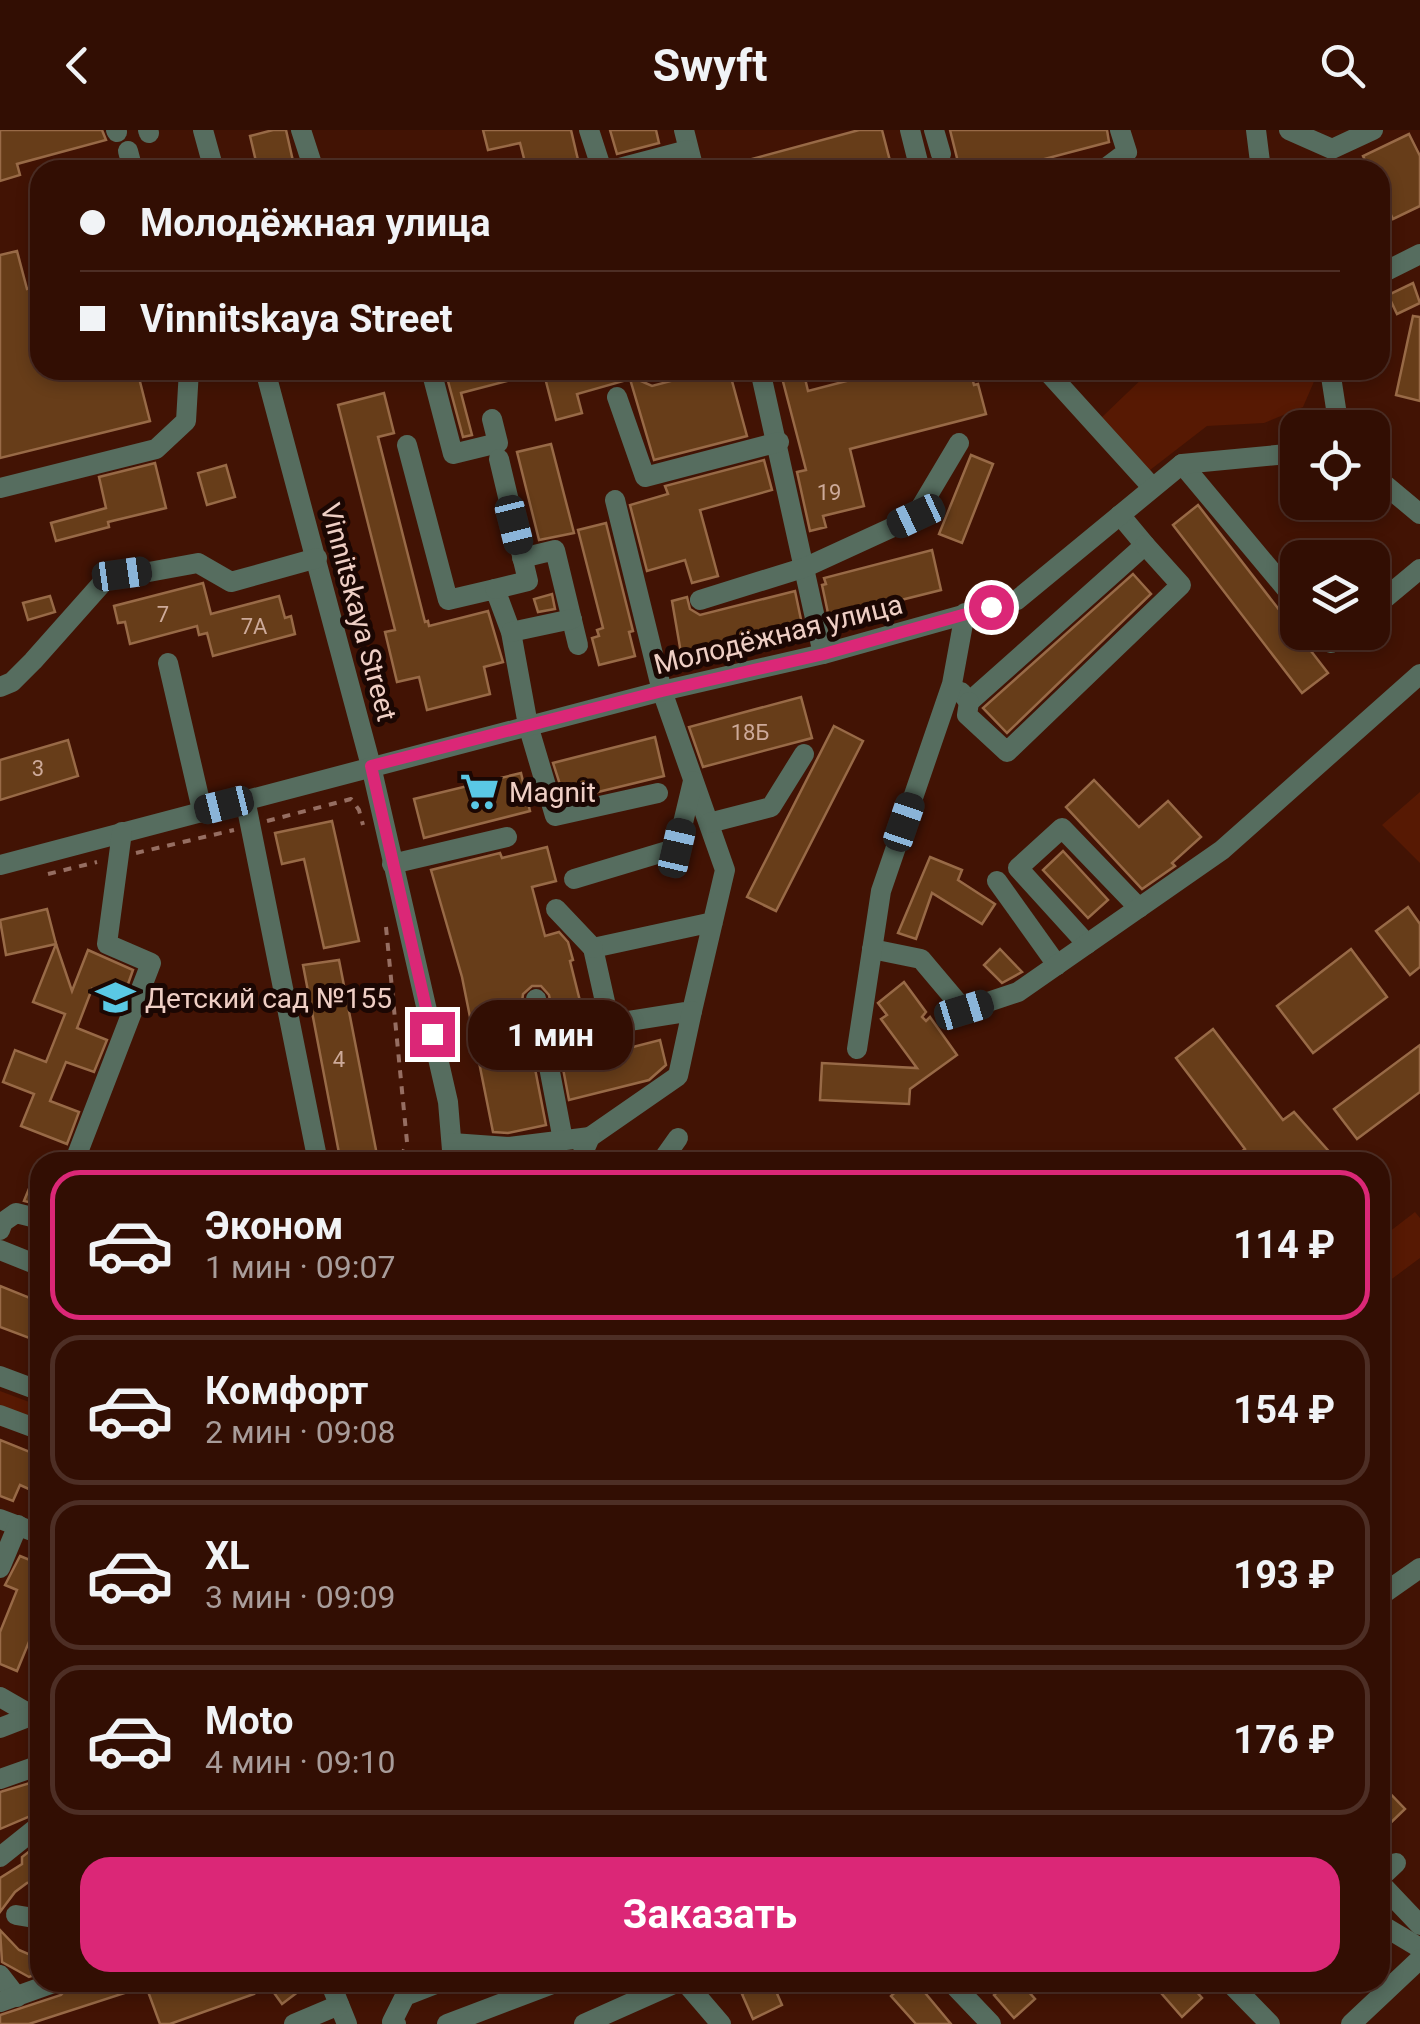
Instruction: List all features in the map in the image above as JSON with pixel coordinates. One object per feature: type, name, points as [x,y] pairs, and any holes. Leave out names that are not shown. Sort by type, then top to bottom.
[{"type":"street","points":[[203,130],[211,160]]},
{"type":"street","points":[[301,130],[311,160]]},
{"type":"street","points":[[589,130],[599,160]]},
{"type":"street","points":[[910,130],[918,160]]},
{"type":"street","points":[[934,130],[941,154]]},
{"type":"street","points":[[1116,160],[1127,152],[1120,130]]},
{"type":"street","points":[[1256,130],[1260,160]]},
{"type":"street","points":[[1289,130],[1332,149],[1373,130]]},
{"type":"street","points":[[650,160],[689,150]]},
{"type":"street","points":[[1390,269],[1420,254]]},
{"type":"street","points":[[0,488],[156,449],[186,421],[188,380]]},
{"type":"street","name":"Vinnitskaya Street","points":[[268,380],[371,766],[448,1102],[452,1152]]},
{"type":"street","points":[[434,380],[454,454],[498,443],[492,419]]},
{"type":"street","points":[[762,380],[824,654]]},
{"type":"street","points":[[1055,380],[1152,488]]},
{"type":"street","points":[[1332,380],[1336,410]]},
{"type":"street","points":[[618,397],[645,478],[778,442]]},
{"type":"street","points":[[700,600],[806,568],[916,516],[959,443]]},
{"type":"street","points":[[408,445],[448,600],[528,581],[499,459]]},
{"type":"street","points":[[1182,464],[1280,454]]},
{"type":"street","points":[[1182,464],[1280,581]]},
{"type":"street","name":"Молодёжная улица","points":[[0,865],[528,725],[824,654],[1016,600],[1182,464]]},
{"type":"street","points":[[1390,489],[1420,514]]},
{"type":"street","points":[[461,1152],[590,1138],[678,1076],[725,870],[662,691],[615,500]]},
{"type":"street","points":[[1120,515],[1182,585],[1007,752],[967,715],[970,702],[1144,545]]},
{"type":"street","points":[[522,558],[555,550],[578,646]]},
{"type":"street","points":[[0,688],[33,661],[91,592],[106,580],[198,563],[231,582],[317,558]]},
{"type":"street","points":[[1390,594],[1420,569]]},
{"type":"street","points":[[495,589],[511,632],[528,725],[554,816],[658,793]]},
{"type":"street","points":[[857,1049],[881,891],[952,684],[965,613]]},
{"type":"street","points":[[511,632],[572,619]]},
{"type":"street","points":[[168,663],[202,810]]},
{"type":"street","points":[[872,949],[921,959],[964,1010],[1018,992],[1222,850],[1420,674]]},
{"type":"street","points":[[952,684],[970,702]]},
{"type":"street","points":[[709,823],[772,807],[804,754]]},
{"type":"street","points":[[574,879],[677,848],[693,779]]},
{"type":"street","points":[[245,799],[316,1152]]},
{"type":"street","points":[[1088,944],[1018,868],[1062,828],[1139,908]]},
{"type":"street","points":[[78,1152],[150,963],[107,944],[122,832]]},
{"type":"street","points":[[392,864],[507,837]]},
{"type":"street","points":[[997,881],[1057,965]]},
{"type":"street","points":[[556,909],[593,948],[610,1024],[692,1010]]},
{"type":"street","points":[[593,948],[713,922]]},
{"type":"street","points":[[536,999],[564,1140]]},
{"type":"street","points":[[584,1152],[590,1138]]},
{"type":"street","points":[[668,1152],[678,1138]]},
{"type":"street","points":[[0,1230],[7,1218],[16,1213],[30,1216]]},
{"type":"street","points":[[0,1250],[30,1262]]},
{"type":"street","points":[[0,1376],[30,1387]]},
{"type":"street","points":[[0,1415],[30,1426]]},
{"type":"street","points":[[0,1568],[9,1522]]},
{"type":"street","points":[[1390,1589],[1420,1569]]},
{"type":"street","points":[[0,1697],[30,1714]]},
{"type":"street","points":[[0,1728],[30,1720]]},
{"type":"street","points":[[0,1779],[30,1768]]},
{"type":"street","points":[[0,1858],[30,1833]]},
{"type":"street","points":[[1390,1882],[1420,1926]]},
{"type":"street","points":[[16,1915],[30,1917]]},
{"type":"street","points":[[1390,1930],[1420,1948]]},
{"type":"street","points":[[1390,1987],[1420,1959]]},
{"type":"street","points":[[0,1975],[8,2000]]},
{"type":"street","points":[[396,2024],[392,2022],[406,1996],[416,1992]]},
{"type":"street","points":[[447,2024],[532,1992]]},
{"type":"street","points":[[584,2024],[659,1992]]},
{"type":"street","points":[[692,1992],[722,2024]]},
{"type":"street","points":[[961,1992],[991,2024]]},
{"type":"street","points":[[1240,1992],[1270,2024]]},
{"type":"street","points":[[1351,2024],[1385,1992]]},
{"type":"street","points":[[294,2024],[343,2015]]},
{"type":"path","points":[[404,1152],[407,1142]]},
{"type":"shaded area","points":[[1141,380],[1315,380],[1303,407],[1280,410],[1280,416],[1264,423],[1207,426],[1141,477],[1101,418]]},
{"type":"shaded area","points":[[1420,792],[1420,863],[1382,825]]},
{"type":"shaded area","points":[[1415,1212],[1420,1218],[1420,1258],[1390,1280],[1390,1231]]},
{"type":"shaded area","points":[[0,1391],[30,1402],[30,1420],[0,1409]]},
{"type":"building","points":[[0,130],[102,130],[106,140],[17,164],[20,175],[0,181]]},
{"type":"building","points":[[286,130],[293,160],[256,160],[250,136]]},
{"type":"building","points":[[483,130],[571,130],[578,160],[524,160],[520,143],[488,150]]},
{"type":"building","points":[[610,130],[656,130],[659,143],[617,154]]},
{"type":"building","points":[[859,130],[882,130],[890,160],[748,160]]},
{"type":"building","points":[[950,130],[1107,130],[1109,142],[1041,160],[958,160]]},
{"type":"building","points":[[1409,134],[1420,156],[1420,206],[1393,219],[1390,160],[1365,160],[1363,156]]},
{"type":"building","points":[[17,251],[27,289],[30,288],[30,380],[140,380],[150,421],[0,458],[0,255]]},
{"type":"building","points":[[1413,283],[1420,303],[1397,314],[1390,294]]},
{"type":"building","points":[[1413,316],[1420,317],[1420,401],[1396,395]]},
{"type":"building","points":[[448,380],[511,380],[461,393],[472,435],[463,437]]},
{"type":"building","points":[[546,380],[626,380],[577,394],[582,413],[556,420]]},
{"type":"building","points":[[630,380],[652,386],[671,380],[732,380],[747,436],[654,460]]},
{"type":"building","points":[[783,380],[805,380],[808,391],[850,380],[973,380],[974,385],[978,384],[986,414],[850,449],[864,506],[823,516],[826,527],[810,531],[797,472],[806,470]]},
{"type":"building","points":[[384,393],[394,433],[378,437],[425,622],[429,626],[488,611],[503,662],[484,667],[490,694],[427,710],[419,677],[397,682],[385,632],[395,630],[338,405]]},
{"type":"building","points":[[551,444],[574,533],[539,540],[517,452]]},
{"type":"building","points":[[971,455],[993,464],[962,543],[939,534]]},
{"type":"building","points":[[764,460],[772,490],[700,510],[718,576],[692,583],[685,560],[647,571],[630,505],[668,494],[665,486]]},
{"type":"building","points":[[155,463],[166,508],[108,522],[109,527],[56,541],[51,523],[106,508],[99,477]]},
{"type":"building","points":[[226,465],[235,497],[207,505],[198,473]]},
{"type":"building","points":[[1198,505],[1280,611],[1280,650],[1310,650],[1328,673],[1302,693],[1173,525]]},
{"type":"building","points":[[606,523],[633,631],[629,632],[635,656],[599,665],[592,638],[599,636],[597,630],[603,628],[578,530]]},
{"type":"building","points":[[932,550],[941,590],[829,618],[824,578]]},
{"type":"building","points":[[1133,574],[1151,594],[1007,733],[983,708]]},
{"type":"building","points":[[203,583],[211,614],[279,596],[285,618],[291,616],[295,634],[213,656],[207,633],[199,635],[197,626],[130,644],[125,622],[118,623],[114,606]]},
{"type":"building","points":[[795,591],[803,629],[682,659],[672,601],[687,597],[690,609],[700,615]]},
{"type":"building","points":[[552,594],[555,609],[538,612],[534,599]]},
{"type":"building","points":[[50,596],[55,612],[28,620],[23,603]]},
{"type":"building","points":[[801,697],[812,738],[703,767],[689,727]]},
{"type":"building","points":[[834,726],[863,741],[776,911],[747,897]]},
{"type":"building","points":[[655,737],[664,776],[565,800],[553,763]]},
{"type":"building","points":[[68,740],[78,776],[0,800],[0,760]]},
{"type":"building","points":[[521,773],[530,811],[424,838],[414,799]]},
{"type":"building","points":[[1094,780],[1139,827],[1168,801],[1201,837],[1172,863],[1175,866],[1142,889],[1066,807]]},
{"type":"building","points":[[332,821],[359,941],[324,948],[304,859],[282,864],[275,833]]},
{"type":"building","points":[[547,847],[556,881],[532,887],[545,936],[559,932],[568,942],[594,1057],[660,1040],[666,1065],[649,1080],[569,1100],[549,995],[541,986],[532,986],[523,994],[522,1002],[546,1125],[493,1132],[462,977],[431,870],[500,853],[502,858]]},
{"type":"building","points":[[1063,851],[1108,900],[1088,918],[1043,870]]},
{"type":"building","points":[[930,857],[962,870],[958,880],[995,904],[982,924],[932,893],[916,939],[898,933]]},
{"type":"building","points":[[1408,907],[1420,924],[1420,967],[1410,975],[1376,931]]},
{"type":"building","points":[[47,909],[56,944],[6,955],[0,920]]},
{"type":"building","points":[[56,944],[72,991],[88,950],[133,970],[122,1001],[92,989],[77,1028],[107,1040],[94,1072],[66,1062],[50,1101],[79,1112],[67,1144],[21,1126],[34,1094],[3,1082],[15,1050],[46,1062],[65,1014],[33,1002]]},
{"type":"building","points":[[1000,949],[1022,972],[1002,983],[984,965]]},
{"type":"building","points":[[1351,949],[1387,997],[1313,1053],[1277,1006]]},
{"type":"building","points":[[339,960],[376,1152],[339,1152],[303,965]]},
{"type":"building","points":[[904,982],[926,1012],[922,1017],[926,1021],[930,1017],[957,1055],[910,1089],[909,1104],[820,1100],[822,1063],[917,1068],[881,1019],[887,1015],[878,1003]]},
{"type":"building","points":[[1213,1029],[1283,1120],[1294,1112],[1329,1152],[1241,1152],[1245,1149],[1176,1058]]},
{"type":"building","points":[[1420,1045],[1420,1092],[1357,1139],[1334,1109]]},
{"type":"building","points":[[0,1286],[30,1298],[30,1338],[0,1327]]},
{"type":"building","points":[[0,1440],[30,1452],[30,1490],[20,1485],[13,1501],[0,1496]]},
{"type":"building","points":[[20,1556],[30,1560],[30,1639],[17,1671],[0,1664],[0,1632],[17,1590],[5,1585]]},
{"type":"building","points":[[30,1783],[30,1816],[0,1829],[0,1792]]},
{"type":"building","points":[[1390,1793],[1405,1809],[1390,1823]]},
{"type":"building","points":[[30,1851],[30,1883],[15,1892],[0,1912],[0,1878],[22,1864],[22,1857]]},
{"type":"building","points":[[0,1930],[19,1950],[30,1955],[30,1977],[2,1962]]},
{"type":"building","points":[[128,1992],[29,2024],[0,2024],[0,2015],[61,1995]]},
{"type":"building","points":[[148,1992],[254,1994],[170,2024],[160,2024]]},
{"type":"building","points":[[273,1992],[298,1992],[282,2004]]},
{"type":"building","points":[[776,1992],[782,2005],[753,2019],[742,1994]]},
{"type":"building","points":[[895,1992],[924,1992],[951,2024],[916,2024],[891,1996]]},
{"type":"building","points":[[1029,1992],[1035,1999],[1014,2018],[994,1995]]},
{"type":"building","points":[[1197,1992],[1202,1998],[1182,2017],[1162,1994]]},
{"type":"place","name":"Magnit","points":[[479,792]]},
{"type":"place","name":"Детский сад №155","points":[[115,998]]},
{"type":"route","points":[[432,1034],[371,766],[824,654],[991,607]]}]
